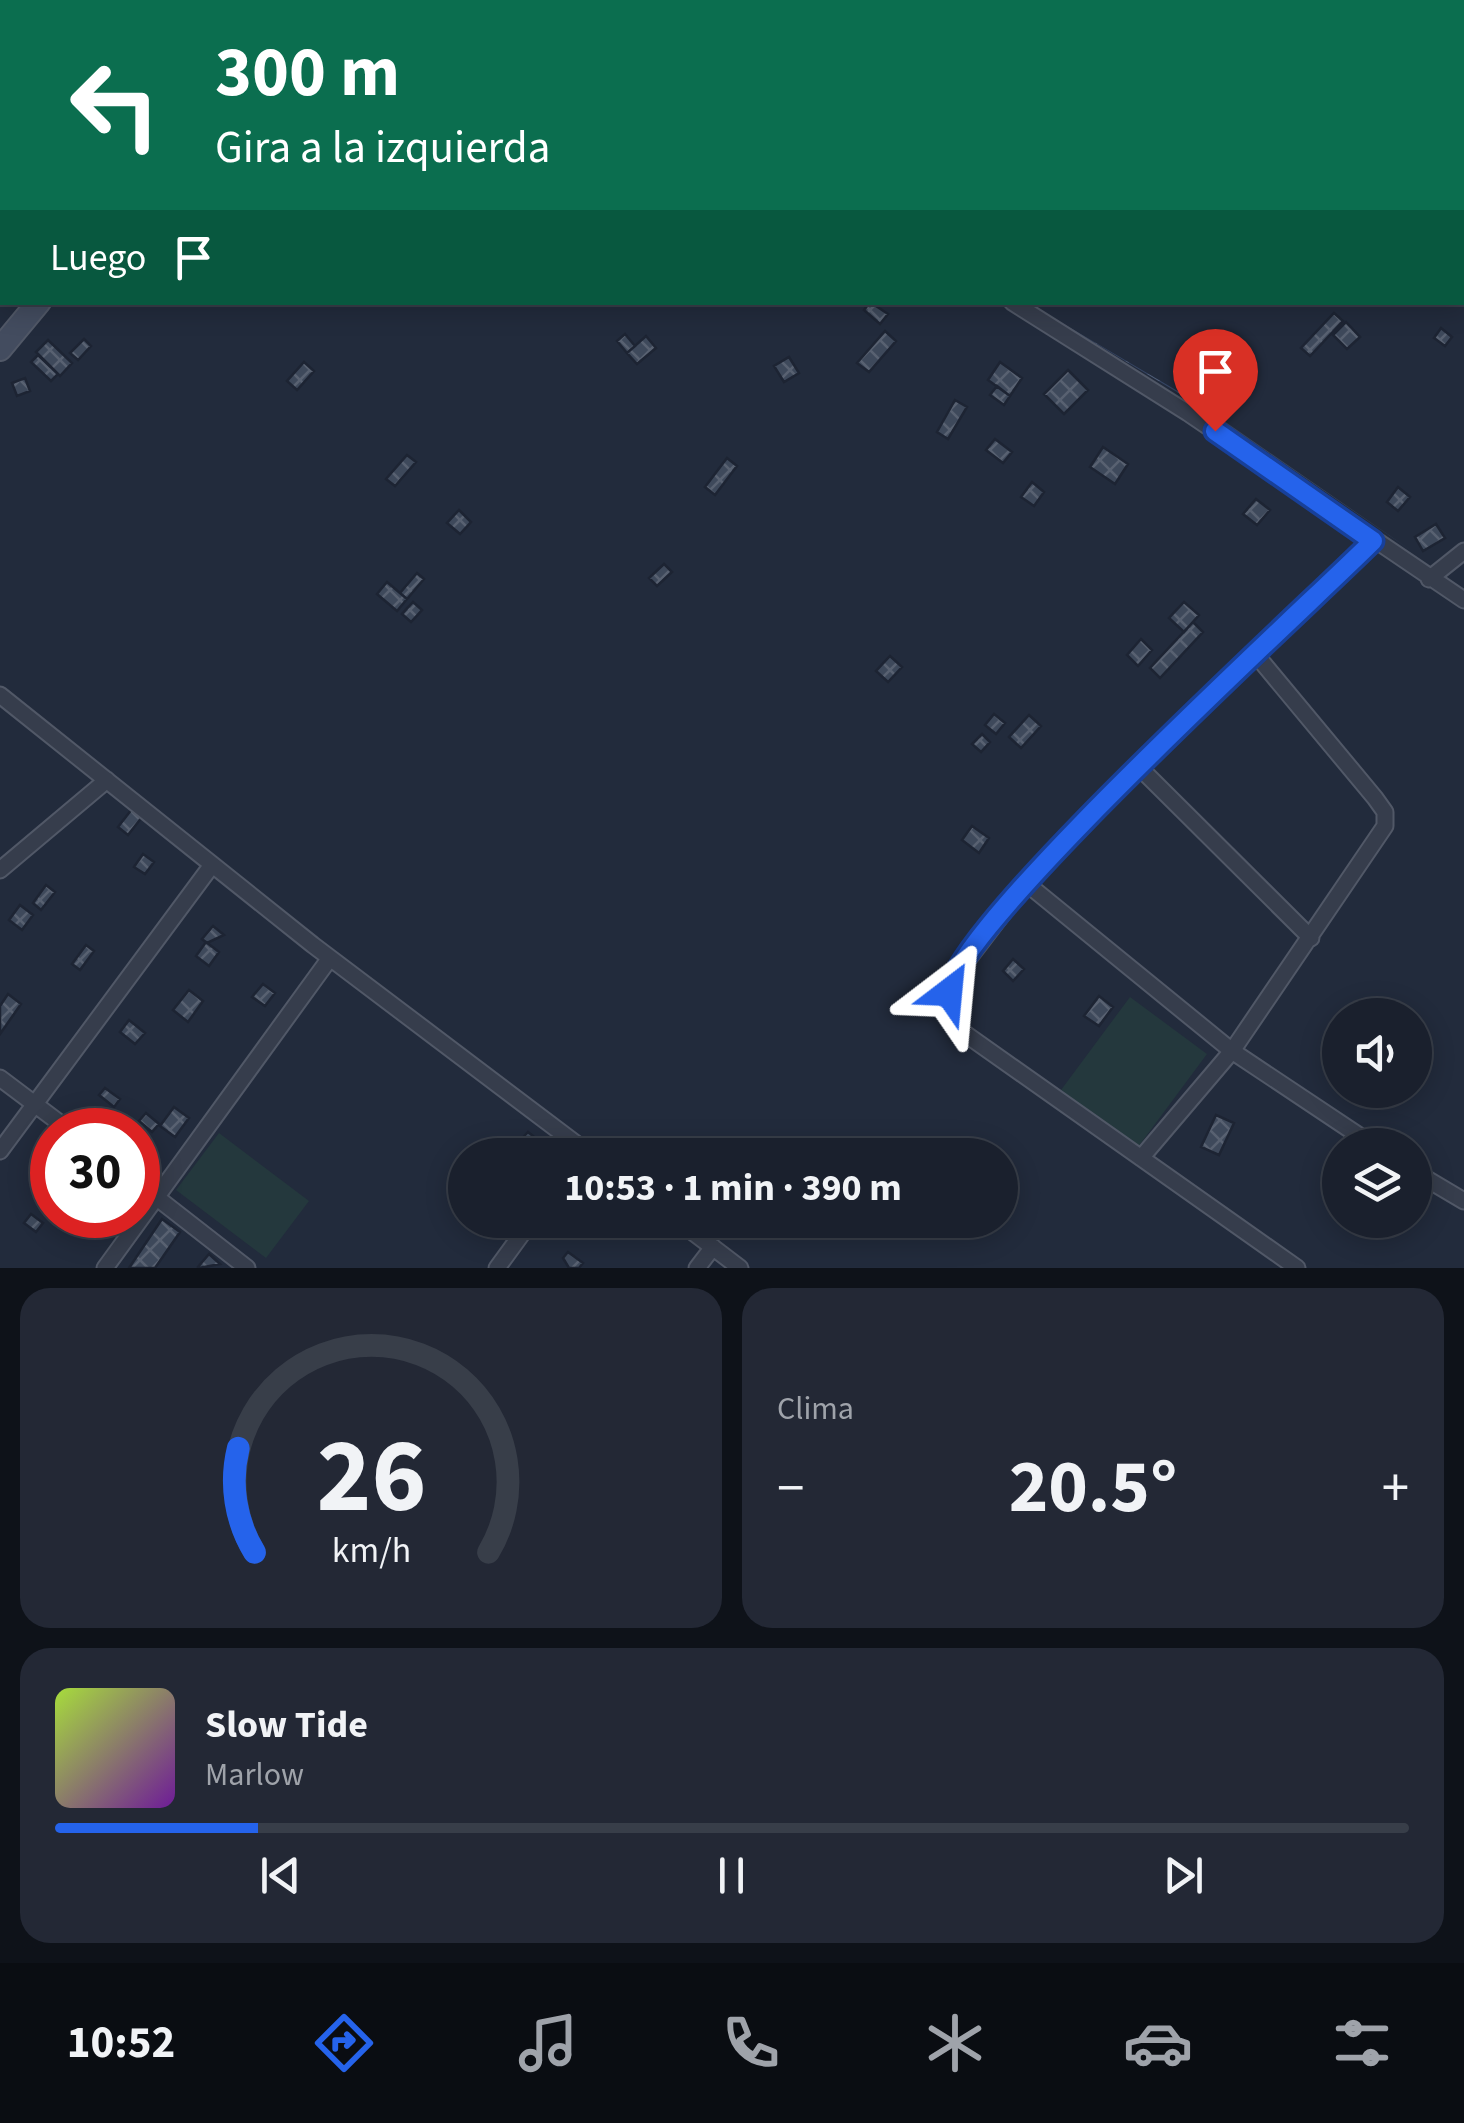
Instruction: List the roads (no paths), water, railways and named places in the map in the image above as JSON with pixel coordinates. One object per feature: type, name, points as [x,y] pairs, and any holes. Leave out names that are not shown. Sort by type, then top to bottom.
[{"type":"street","points":[[0,350],[37,305]]},
{"type":"street","points":[[1017,305],[1188,413],[1464,600]]},
{"type":"street","points":[[1297,1268],[957,1028],[951,1014],[950,984],[1026,883],[1138,766],[1373,541]]},
{"type":"street","points":[[1429,579],[1464,551]]},
{"type":"street","points":[[1141,1158],[1232,1050],[1385,826],[1385,812],[1257,656]]},
{"type":"street","points":[[0,695],[330,958],[565,1138]]},
{"type":"street","points":[[1138,766],[1311,938]]},
{"type":"street","points":[[0,870],[106,780]]},
{"type":"street","points":[[0,1151],[212,864]]},
{"type":"street","points":[[1026,883],[1232,1050],[1348,1128]]},
{"type":"street","points":[[160,1192],[330,958]]},
{"type":"street","points":[[0,1078],[40,1108]]},
{"type":"street","points":[[1432,1182],[1464,1201]]},
{"type":"street","points":[[160,1201],[247,1268]]},
{"type":"street","points":[[105,1268],[127,1238]]},
{"type":"street","points":[[497,1268],[519,1238]]},
{"type":"street","points":[[700,1238],[740,1268]]},
{"type":"street","points":[[697,1268],[712,1247]]},
{"type":"water","points":[[1031,305],[1198,403],[1412,551],[1197,404]]}]
